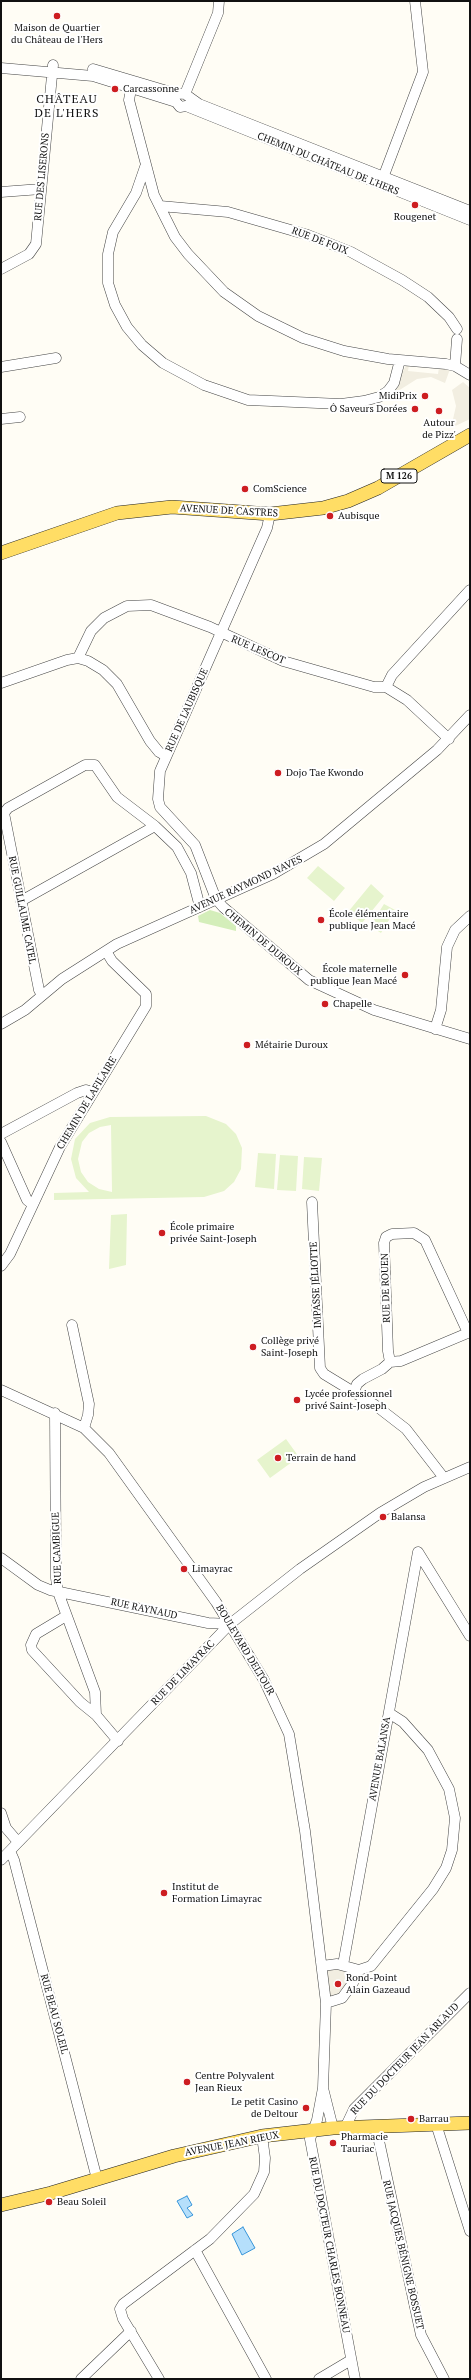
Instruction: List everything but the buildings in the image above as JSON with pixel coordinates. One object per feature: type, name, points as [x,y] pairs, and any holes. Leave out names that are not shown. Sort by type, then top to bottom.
[{"type":"main road","name":"AVENUE DE CASTRES","points":[[1,553],[110,515],[125,512],[172,507],[270,514],[323,508],[363,495],[470,435]]},
{"type":"main road","name":"AVENUE JEAN RIEUX","points":[[1,2205],[17,2203],[174,2156],[262,2136],[339,2128],[470,2123]]},
{"type":"street","points":[[183,99],[218,13],[219,1]]},
{"type":"street","points":[[382,181],[423,72],[415,1]]},
{"type":"street","name":"CHEMIN DU CHÂTEAU DE L'HERS","points":[[4,68],[52,69],[93,76],[134,85],[183,99],[382,181],[470,220]]},
{"type":"street","name":"RUE DES LISERONS","points":[[1,269],[34,249],[36,244],[52,69]]},
{"type":"street","points":[[133,113],[141,92],[134,85],[129,100],[145,167],[154,195],[175,236],[188,254],[224,292],[258,316],[303,338],[326,345],[400,360],[455,366],[470,375]]},
{"type":"street","name":"CHEMIN DU CHÂTEAU DE L'HERS","points":[[141,92],[183,99]]},
{"type":"street","points":[[145,167],[136,193],[113,232],[108,254],[108,283],[115,305],[127,327],[142,345],[163,363],[204,385],[248,400],[341,404],[371,399],[388,391],[394,383],[400,360]]},
{"type":"street","name":"CHEMIN DU CHÂTEAU DE L'HERS","points":[[382,181],[470,211]]},
{"type":"street","points":[[1,192],[41,189]]},
{"type":"street","points":[[136,193],[143,191],[154,195]]},
{"type":"street","name":"RUE DE FOIX","points":[[160,206],[228,212],[308,235],[351,252],[402,280],[428,297],[449,316],[457,334],[455,366]]},
{"type":"street","points":[[1,367],[56,358]]},
{"type":"street","points":[[1,419],[20,417]]},
{"type":"street","name":"RUE DE L'AUBISQUE","points":[[216,899],[195,845],[160,806],[158,799],[158,780],[166,756],[267,528],[270,514]]},
{"type":"street","points":[[386,687],[392,675],[470,590]]},
{"type":"street","name":"RUE LESCOT","points":[[78,658],[91,632],[110,614],[135,605],[158,607],[210,627],[221,634],[288,663],[374,687],[386,687],[407,700],[449,739]]},
{"type":"street","points":[[1,683],[78,658],[96,665],[111,677],[150,740],[159,752],[166,756]]},
{"type":"street","name":"AVENUE RAYMOND NAVES","points":[[1,1024],[25,1010],[62,979],[106,951],[273,874],[324,844],[449,739],[470,715]]},
{"type":"street","name":"RUE GUILLAUME CATEL","points":[[42,995],[39,990],[3,817],[6,810],[85,765],[92,764],[98,768],[117,797],[155,826]]},
{"type":"street","points":[[21,902],[155,826],[183,855],[191,873],[200,907]]},
{"type":"street","name":"CHEMIN DE DUROUX","points":[[216,899],[246,928],[308,980],[374,1010],[470,1039]]},
{"type":"street","points":[[435,1029],[441,1010],[447,947],[455,930],[470,916]]},
{"type":"street","name":"CHEMIN DE LAFILAIRE","points":[[1,1266],[10,1254],[32,1204],[60,1148],[143,1011],[147,1000],[143,989],[112,961],[106,951]]},
{"type":"street","points":[[1,1134],[77,1092],[86,1090],[93,1092]]},
{"type":"street","points":[[1,1142],[27,1200],[32,1204]]},
{"type":"street","name":"IMPASSE JÉLIOTTE","points":[[312,1202],[320,1368],[324,1374],[392,1417],[406,1429],[444,1478]]},
{"type":"street","name":"RUE DE ROUEN","points":[[354,1392],[357,1384],[363,1379],[382,1370],[390,1362],[401,1361],[469,1332],[424,1240],[414,1233],[392,1234],[386,1238],[384,1243],[390,1362]]},
{"type":"street","points":[[72,1325],[89,1404],[88,1415],[84,1428]]},
{"type":"street","name":"BOULEVARD DELTOUR","points":[[1,1390],[55,1413],[84,1428],[109,1453],[230,1624],[274,1699],[289,1734],[305,1831],[326,2003],[323,2088],[313,2130]]},
{"type":"street","name":"RUE CAMBIGUE","points":[[55,1413],[56,1578],[58,1592],[66,1616],[95,1692],[96,1715]]},
{"type":"street","name":"RUE DE LIMAYRAC","points":[[1,1860],[230,1624],[288,1579],[369,1520],[444,1478],[470,1467]]},
{"type":"street","name":"AVENUE BALANSA","points":[[343,1965],[418,1552],[470,1636]]},
{"type":"street","name":"RUE RAYNAUD","points":[[1,1558],[38,1585],[58,1592],[208,1623],[230,1624]]},
{"type":"street","points":[[66,1616],[36,1634],[31,1645],[32,1650],[75,1697],[96,1715],[118,1741]]},
{"type":"street","points":[[322,1966],[343,1965],[364,1970],[371,1966],[419,1909],[446,1868],[455,1835],[456,1818],[453,1804],[438,1767],[428,1750],[415,1735],[403,1722],[389,1713]]},
{"type":"street","points":[[1,1813],[6,1828],[18,1842]]},
{"type":"street","name":"RUE BEAU SOLEIL","points":[[10,1851],[14,1860],[97,2179]]},
{"type":"street","points":[[326,2003],[342,1998],[353,1983],[355,1969]]},
{"type":"street","name":"RUE DU DOCTEUR JEAN ARLAUD","points":[[339,2128],[354,2109],[470,1993]]},
{"type":"street","name":"BOULEVARD DELTOUR","points":[[323,2088],[339,2128]]},
{"type":"street","points":[[436,2124],[470,2231]]},
{"type":"street","name":"RUE JACQUES BÉNIGNE BOSSUET","points":[[376,2127],[421,2335],[444,2379]]},
{"type":"street","name":"RUE DU DOCTEUR CHARLES BONNEAU","points":[[313,2130],[310,2139],[311,2149],[355,2379]]},
{"type":"street","points":[[159,2379],[121,2315],[121,2306],[195,2250],[232,2218],[259,2187],[264,2172],[265,2158],[262,2136]]},
{"type":"street","points":[[195,2250],[266,2379]]},
{"type":"street","points":[[81,2379],[131,2331]]},
{"type":"street","points":[[319,2379],[351,2360]]},
{"type":"green space","points":[[318,866],[345,888],[334,901],[307,878]]},
{"type":"green space","points":[[371,884],[384,896],[362,923],[348,912]]},
{"type":"green space","points":[[384,904],[395,910],[381,933],[370,926]]},
{"type":"green space","points":[[210,910],[220,913],[236,926],[236,931],[199,922],[198,916]]},
{"type":"green space","points":[[206,1116],[226,1124],[236,1134],[242,1148],[241,1169],[234,1182],[224,1191],[204,1197],[54,1200],[54,1193],[89,1192],[76,1178],[71,1159],[75,1139],[90,1123],[110,1117]],"holes":[[[111,1125],[112,1192],[99,1189],[88,1182],[81,1172],[78,1159],[82,1142],[89,1133],[100,1127]]]},
{"type":"green space","points":[[258,1153],[276,1154],[274,1189],[255,1187]]},
{"type":"green space","points":[[280,1155],[298,1156],[296,1191],[277,1190]]},
{"type":"green space","points":[[304,1157],[322,1158],[319,1191],[302,1189]]},
{"type":"green space","points":[[127,1214],[126,1265],[109,1269],[111,1215]]},
{"type":"green space","name":"Terrain de hand","points":[[286,1439],[299,1457],[270,1478],[257,1460]]},
{"type":"shaded area","points":[[407,364],[409,364],[408,371],[438,374],[439,367],[450,369],[445,383],[431,377],[417,379],[387,398]]},
{"type":"shaded area","points":[[463,382],[470,388],[470,419],[451,428],[456,406],[452,390]]},
{"type":"shaded area","name":"Rond-Point Alain Gazeaud","points":[[322,1966],[355,1969],[348,1992],[326,2003]]},
{"type":"water","points":[[187,2196],[192,2205],[187,2208],[193,2215],[187,2218],[177,2201]]},
{"type":"water","points":[[243,2227],[255,2248],[242,2255],[232,2234]]},
{"type":"place","name":"Maison de Quartier du Château de l'Hers","points":[[57,16]]},
{"type":"place","name":"Carcassonne","points":[[115,89]]},
{"type":"place","name":"Rougenet","points":[[415,205]]},
{"type":"place","name":"MidiPrix","points":[[425,396]]},
{"type":"place","name":"Ô Saveurs Dorées","points":[[415,409]]},
{"type":"place","name":"Autour de Pizz'","points":[[439,411]]},
{"type":"place","name":"ComScience","points":[[245,489]]},
{"type":"place","name":"Aubisque","points":[[330,516]]},
{"type":"place","name":"Dojo Tae Kwondo","points":[[278,773]]},
{"type":"place","name":"École élémentaire publique Jean Macé","points":[[321,920]]},
{"type":"place","name":"École maternelle publique Jean Macé","points":[[405,975]]},
{"type":"place","name":"Chapelle","points":[[325,1004]]},
{"type":"place","name":"Métairie Duroux","points":[[247,1045]]},
{"type":"place","name":"École primaire privée Saint-Joseph","points":[[162,1233]]},
{"type":"place","name":"Collège privé Saint-Joseph","points":[[253,1347]]},
{"type":"place","name":"Lycée professionnel privé Saint-Joseph","points":[[297,1400]]},
{"type":"place","name":"Terrain de hand","points":[[278,1458]]},
{"type":"place","name":"Balansa","points":[[383,1517]]},
{"type":"place","name":"Limayrac","points":[[184,1569]]},
{"type":"place","name":"Institut de Formation Limayrac","points":[[164,1893]]},
{"type":"place","name":"Rond-Point Alain Gazeaud","points":[[338,1984]]},
{"type":"place","name":"Centre Polyvalent Jean Rieux","points":[[187,2082]]},
{"type":"place","name":"Le petit Casino de Deltour","points":[[306,2108]]},
{"type":"place","name":"Barrau","points":[[411,2119]]},
{"type":"place","name":"Pharmacie Tauriac","points":[[333,2143]]},
{"type":"place","name":"Beau Soleil","points":[[49,2202]]},
{"type":"district","name":"CHÂTEAU DE L'HERS","points":[[67,107]]}]
